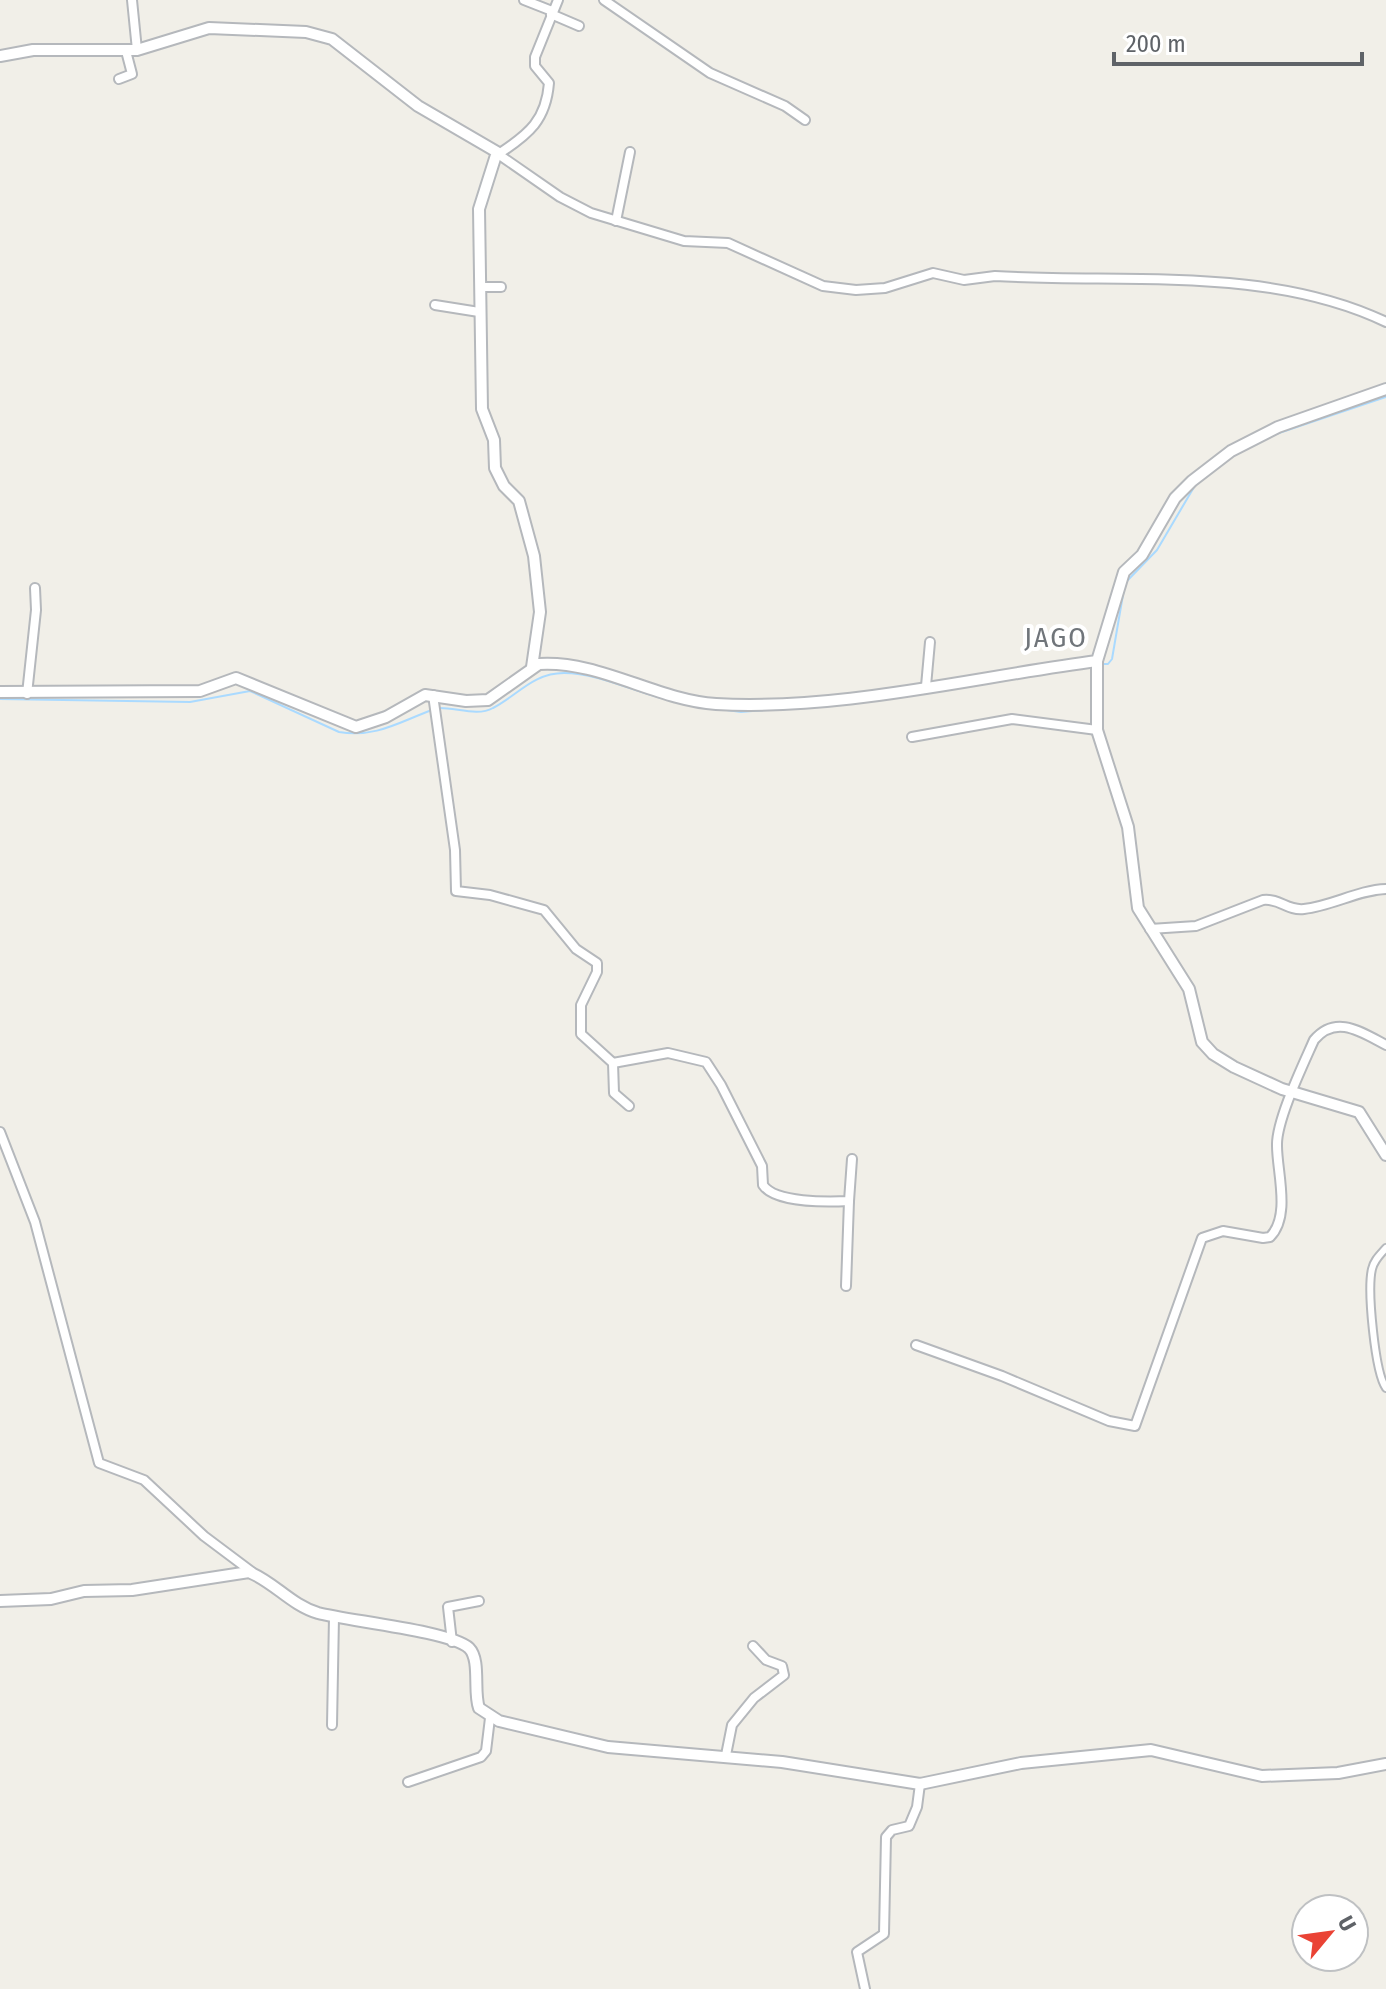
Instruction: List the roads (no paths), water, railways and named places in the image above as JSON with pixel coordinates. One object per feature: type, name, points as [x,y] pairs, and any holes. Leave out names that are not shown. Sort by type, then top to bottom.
[{"type":"street","points":[[119,79],[132,74],[132,0]]},
{"type":"street","points":[[524,0],[579,26]]},
{"type":"street","points":[[532,667],[540,612],[534,556],[519,501],[504,486],[495,468],[494,440],[482,409],[479,204],[499,153],[536,127],[545,108],[549,83],[535,66],[535,57],[558,0]]},
{"type":"street","points":[[604,0],[710,73],[785,106],[805,120]]},
{"type":"street","points":[[0,56],[33,50],[132,50],[209,28],[278,29],[320,35],[348,51],[418,106],[499,153],[560,197],[591,213],[684,241],[728,243],[803,279],[838,289],[885,288],[933,273],[964,280],[995,276],[1236,285],[1314,297],[1386,322]]},
{"type":"street","points":[[616,221],[630,152]]},
{"type":"street","points":[[480,287],[501,287]]},
{"type":"street","points":[[435,305],[479,312]]},
{"type":"street","points":[[1386,389],[1278,427],[1231,451],[1192,481],[1175,498],[1142,555],[1124,572],[1096,664],[1097,730],[1128,827],[1138,908],[1189,989],[1202,1042],[1213,1054],[1234,1067],[1294,1093],[1359,1112],[1386,1155]]},
{"type":"street","points":[[27,694],[35,588]]},
{"type":"street","points":[[926,686],[930,642]]},
{"type":"street","points":[[0,692],[200,691],[236,678],[356,727],[386,717],[420,697],[488,700],[532,667],[545,663],[581,669],[715,704],[840,698],[1096,664]]},
{"type":"street","points":[[434,698],[455,850],[456,891],[490,895],[544,910],[576,949],[595,961],[597,972],[581,1005],[581,1034],[613,1063],[614,1093],[629,1106]]},
{"type":"street","points":[[912,737],[1012,719],[1097,730]]},
{"type":"street","points":[[1150,929],[1196,926],[1263,900],[1274,899],[1287,909],[1302,910],[1386,889]]},
{"type":"street","points":[[916,1345],[1002,1376],[1109,1421],[1135,1426],[1202,1238],[1223,1231],[1270,1237],[1277,1227],[1281,1198],[1276,1143],[1314,1040],[1322,1030],[1341,1025],[1386,1045]]},
{"type":"street","points":[[613,1063],[668,1053],[706,1062],[762,1166],[763,1185],[767,1191],[825,1202],[849,1201]]},
{"type":"street","points":[[0,1132],[35,1222],[99,1463],[152,1486],[183,1517],[293,1603],[334,1617],[420,1632],[466,1646],[473,1655],[477,1703],[490,1718],[608,1747],[726,1755],[920,1784],[1021,1763],[1151,1750],[1262,1776],[1338,1773],[1386,1764]]},
{"type":"street","points":[[846,1286],[852,1159]]},
{"type":"street","points":[[1386,1248],[1375,1261],[1371,1272],[1373,1318],[1386,1388]]},
{"type":"street","points":[[0,1601],[51,1599],[84,1591],[132,1590],[253,1573]]},
{"type":"street","points":[[452,1642],[448,1607],[479,1601]]},
{"type":"street","points":[[332,1725],[334,1617]]},
{"type":"street","points":[[726,1755],[732,1725],[754,1698],[784,1675],[782,1666],[766,1660],[753,1646]]},
{"type":"street","points":[[408,1782],[481,1757],[486,1751],[490,1718]]},
{"type":"street","points":[[865,1989],[857,1952],[884,1934],[886,1837],[892,1830],[909,1826],[917,1807],[920,1784]]},
{"type":"waterway","points":[[1231,457],[1273,435],[1386,397]]},
{"type":"waterway","points":[[1103,664],[1108,664],[1112,659],[1125,583],[1157,550],[1197,482]]},
{"type":"waterway","points":[[438,708],[487,711],[543,677],[564,673],[601,679],[661,698]]},
{"type":"waterway","points":[[0,699],[190,702],[250,691],[339,732],[352,733],[387,728],[432,710]]},
{"type":"waterway","points":[[699,706],[741,712],[764,710]]},
{"type":"district","name":"JAGO","points":[[1056,637]]}]
